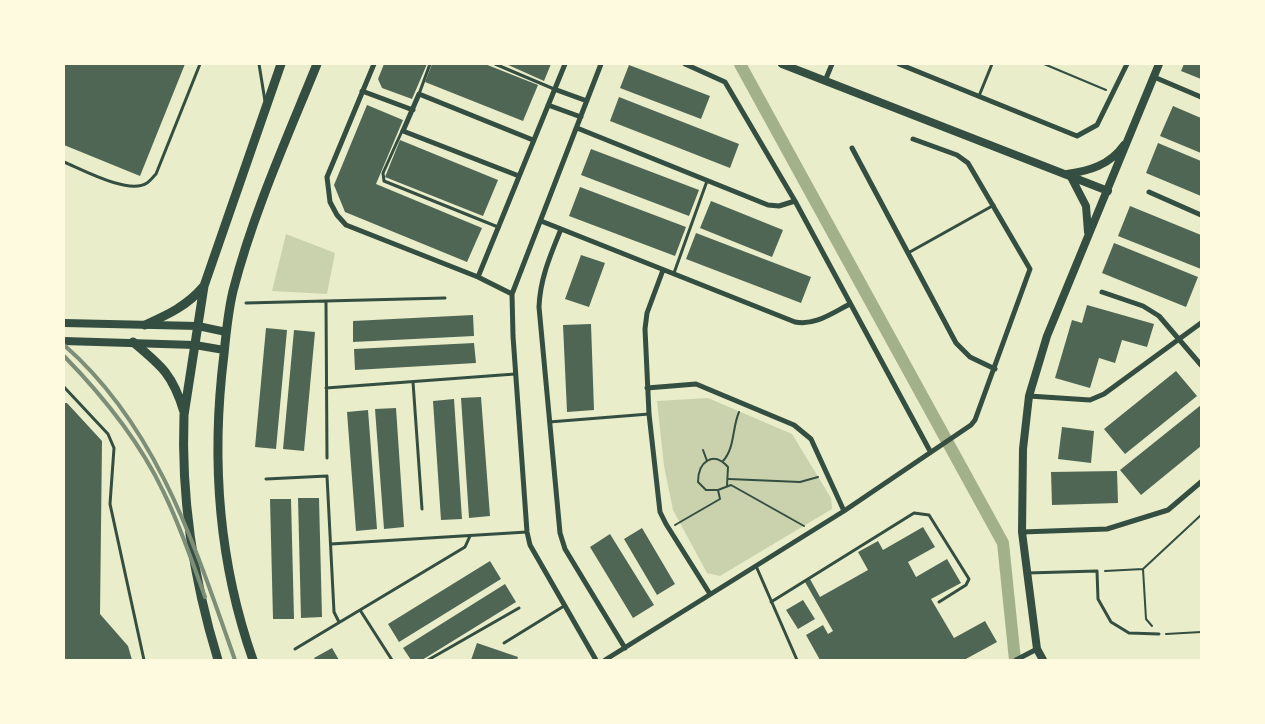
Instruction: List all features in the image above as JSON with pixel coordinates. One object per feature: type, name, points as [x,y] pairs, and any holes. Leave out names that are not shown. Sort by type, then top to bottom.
[{"type":"main road","points":[[218,660],[209,632],[189,529],[183,437],[184,415],[204,286],[281,64]]},
{"type":"main road","points":[[253,660],[230,583],[217,476],[217,423],[224,350],[233,292],[249,239],[317,64]]},
{"type":"main road","points":[[145,325],[170,314],[193,299],[204,286]]},
{"type":"main road","points":[[133,342],[162,365],[171,378],[184,415]]},
{"type":"street","points":[[374,64],[327,177],[330,202],[337,215],[346,225],[478,277],[512,294]]},
{"type":"street","points":[[478,277],[565,64]]},
{"type":"street","points":[[596,660],[530,545],[527,532],[515,374],[512,294],[602,64]]},
{"type":"street","points":[[685,64],[725,82],[795,201],[930,451]]},
{"type":"street","points":[[782,64],[1108,191]]},
{"type":"street","points":[[825,81],[832,64]]},
{"type":"street","points":[[899,64],[1076,136],[1097,125],[1127,64]]},
{"type":"street","points":[[1043,660],[1036,649],[1022,532],[1023,449],[1029,396],[1047,336],[1159,64]]},
{"type":"street","points":[[1154,77],[1201,96]]},
{"type":"street","points":[[554,89],[587,101]]},
{"type":"street","points":[[362,91],[413,110]]},
{"type":"street","points":[[519,176],[403,131],[419,94],[533,140]]},
{"type":"street","points":[[548,105],[581,117]]},
{"type":"street","points":[[577,128],[768,205],[779,206],[795,201]]},
{"type":"street","points":[[1068,175],[1088,171],[1105,163],[1120,151],[1130,135]]},
{"type":"street","points":[[605,660],[844,511],[975,420],[1031,271],[994,204],[966,160],[913,139]]},
{"type":"street","points":[[852,148],[956,343],[970,357],[995,369]]},
{"type":"street","points":[[1068,175],[1086,206],[1089,230],[1087,242]]},
{"type":"street","points":[[1149,192],[1201,215]]},
{"type":"street","points":[[541,221],[795,322],[806,324],[850,304]]},
{"type":"street","points":[[561,229],[545,268],[540,287],[539,307],[548,422],[560,533],[565,549],[625,648]]},
{"type":"street","points":[[663,270],[647,313],[645,328],[649,414],[660,512],[710,594]]},
{"type":"street","points":[[1102,292],[1143,306],[1158,316],[1201,365]]},
{"type":"street","points":[[1029,396],[1090,400],[1104,394],[1201,323]]},
{"type":"street","points":[[64,324],[198,326],[226,332]]},
{"type":"street","points":[[64,341],[195,345],[224,350]]},
{"type":"street","points":[[647,388],[696,384],[794,424],[804,431],[810,439],[844,511]]},
{"type":"street","points":[[1022,532],[1107,529],[1168,510],[1201,482]]},
{"type":"street","points":[[1018,659],[1036,649]]},
{"type":"lane","points":[[64,162],[122,186],[136,187],[148,183],[156,174],[200,64]]},
{"type":"lane","points":[[259,64],[266,104]]},
{"type":"lane","points":[[419,94],[430,64]]},
{"type":"lane","points":[[495,64],[554,89]]},
{"type":"lane","points":[[979,97],[992,64]]},
{"type":"lane","points":[[403,131],[383,173],[384,181],[498,227]]},
{"type":"lane","points":[[674,274],[707,181]]},
{"type":"lane","points":[[907,253],[994,204]]},
{"type":"lane","points":[[246,303],[445,298]]},
{"type":"lane","points":[[326,302],[327,458]]},
{"type":"lane","points":[[326,388],[515,374]]},
{"type":"lane","points":[[413,382],[422,509]]},
{"type":"lane","points":[[64,387],[108,434],[114,448],[110,504],[144,660]]},
{"type":"lane","points":[[548,422],[649,414]]},
{"type":"lane","points":[[266,479],[327,476],[334,612],[339,622]]},
{"type":"lane","points":[[771,602],[914,513],[929,515],[969,579],[966,585],[939,602]]},
{"type":"lane","points":[[331,544],[527,532]]},
{"type":"lane","points":[[295,649],[464,547],[470,536]]},
{"type":"lane","points":[[756,566],[797,660]]},
{"type":"lane","points":[[1026,574],[1097,571],[1098,599],[1111,622],[1129,633],[1159,634]]},
{"type":"lane","points":[[504,643],[564,606]]},
{"type":"lane","points":[[428,660],[518,608]]},
{"type":"lane","points":[[360,610],[392,660]]},
{"type":"path","points":[[1044,64],[1113,92]]},
{"type":"path","points":[[723,461],[730,453],[735,421],[743,403]]},
{"type":"path","points":[[703,450],[707,461]]},
{"type":"path","points":[[727,487],[729,479],[728,467],[723,461],[714,459],[701,465],[698,472],[698,482],[706,490],[718,490],[727,487],[731,485],[812,531]]},
{"type":"path","points":[[729,479],[800,482],[827,476]]},
{"type":"path","points":[[669,529],[720,499],[718,490]]},
{"type":"path","points":[[1097,571],[1143,570],[1201,515]]},
{"type":"path","points":[[1143,570],[1146,619],[1159,634],[1201,632]]},
{"type":"green space","points":[[286,234],[335,253],[327,294],[272,291]]},
{"type":"green space","points":[[708,398],[792,434],[831,498],[832,509],[720,576],[707,573],[673,510],[664,466],[657,401]]},
{"type":"building","points":[[64,64],[185,64],[140,176],[64,145]]},
{"type":"building","points":[[384,64],[427,64],[412,99],[382,88],[378,79]]},
{"type":"building","points":[[432,64],[485,64],[538,85],[523,121],[425,82]]},
{"type":"building","points":[[506,64],[551,64],[544,81]]},
{"type":"building","points":[[1184,64],[1201,64],[1201,79],[1181,71]]},
{"type":"building","points":[[629,65],[710,96],[701,119],[620,88]]},
{"type":"building","points":[[619,97],[739,144],[730,168],[610,121]]},
{"type":"building","points":[[367,105],[403,120],[376,184],[482,228],[467,262],[345,212],[334,185]]},
{"type":"building","points":[[1173,106],[1201,118],[1201,153],[1160,136]]},
{"type":"building","points":[[400,140],[498,180],[483,216],[385,177]]},
{"type":"building","points":[[1158,143],[1201,161],[1201,196],[1146,173]]},
{"type":"building","points":[[591,149],[699,190],[689,216],[581,175]]},
{"type":"building","points":[[580,187],[686,227],[675,256],[569,216]]},
{"type":"building","points":[[711,201],[783,230],[772,257],[700,228]]},
{"type":"building","points":[[1130,206],[1201,235],[1201,269],[1118,236]]},
{"type":"building","points":[[696,233],[811,277],[801,303],[686,259]]},
{"type":"building","points":[[1114,243],[1198,277],[1186,307],[1102,273]]},
{"type":"building","points":[[581,255],[605,263],[589,307],[565,299]]},
{"type":"building","points":[[1087,305],[1154,324],[1147,347],[1122,340],[1115,363],[1099,358],[1090,388],[1055,378],[1072,320],[1082,323]]},
{"type":"building","points":[[473,315],[474,336],[353,342],[353,321]]},
{"type":"building","points":[[591,324],[594,410],[567,412],[563,325]]},
{"type":"building","points":[[266,328],[287,330],[276,449],[255,447]]},
{"type":"building","points":[[294,330],[315,332],[304,451],[283,449]]},
{"type":"building","points":[[474,343],[476,363],[355,370],[354,349]]},
{"type":"building","points":[[1176,371],[1197,396],[1125,454],[1104,429]]},
{"type":"building","points":[[481,397],[490,516],[469,518],[461,398]]},
{"type":"building","points":[[454,399],[462,519],[441,520],[433,401]]},
{"type":"building","points":[[64,403],[67,403],[102,441],[100,614],[128,646],[132,660],[64,660]]},
{"type":"building","points":[[1201,405],[1201,446],[1141,495],[1120,470]]},
{"type":"building","points":[[396,408],[404,527],[384,529],[375,409]]},
{"type":"building","points":[[368,410],[377,529],[356,531],[347,412]]},
{"type":"building","points":[[1062,427],[1094,431],[1091,463],[1058,459]]},
{"type":"building","points":[[1117,471],[1118,503],[1052,505],[1051,472]]},
{"type":"building","points":[[298,498],[319,498],[322,617],[301,618]]},
{"type":"building","points":[[270,499],[291,499],[294,619],[273,619]]},
{"type":"building","points":[[923,527],[935,547],[908,562],[916,577],[947,559],[961,583],[931,599],[954,638],[985,621],[997,642],[964,660],[820,660],[806,635],[823,625],[828,634],[833,631],[805,582],[810,579],[820,597],[868,570],[858,552],[878,541],[883,550]]},
{"type":"building","points":[[642,528],[675,584],[657,595],[624,539]]},
{"type":"building","points":[[610,534],[654,605],[633,618],[590,547]]},
{"type":"building","points":[[490,561],[501,579],[399,642],[388,624]]},
{"type":"building","points":[[505,584],[516,602],[422,660],[411,660],[403,648]]},
{"type":"building","points":[[803,600],[815,619],[798,629],[786,610]]},
{"type":"building","points":[[477,643],[518,657],[517,660],[471,660]]},
{"type":"building","points":[[332,648],[339,660],[315,660],[314,658]]},
{"type":"waterway","points":[[740,64],[1003,543],[1015,660]]},
{"type":"railway","points":[[64,345],[97,377],[125,413],[149,451],[170,491],[188,532],[235,660]]},
{"type":"railway","points":[[64,356],[119,419],[143,454],[175,517],[205,597]]}]
